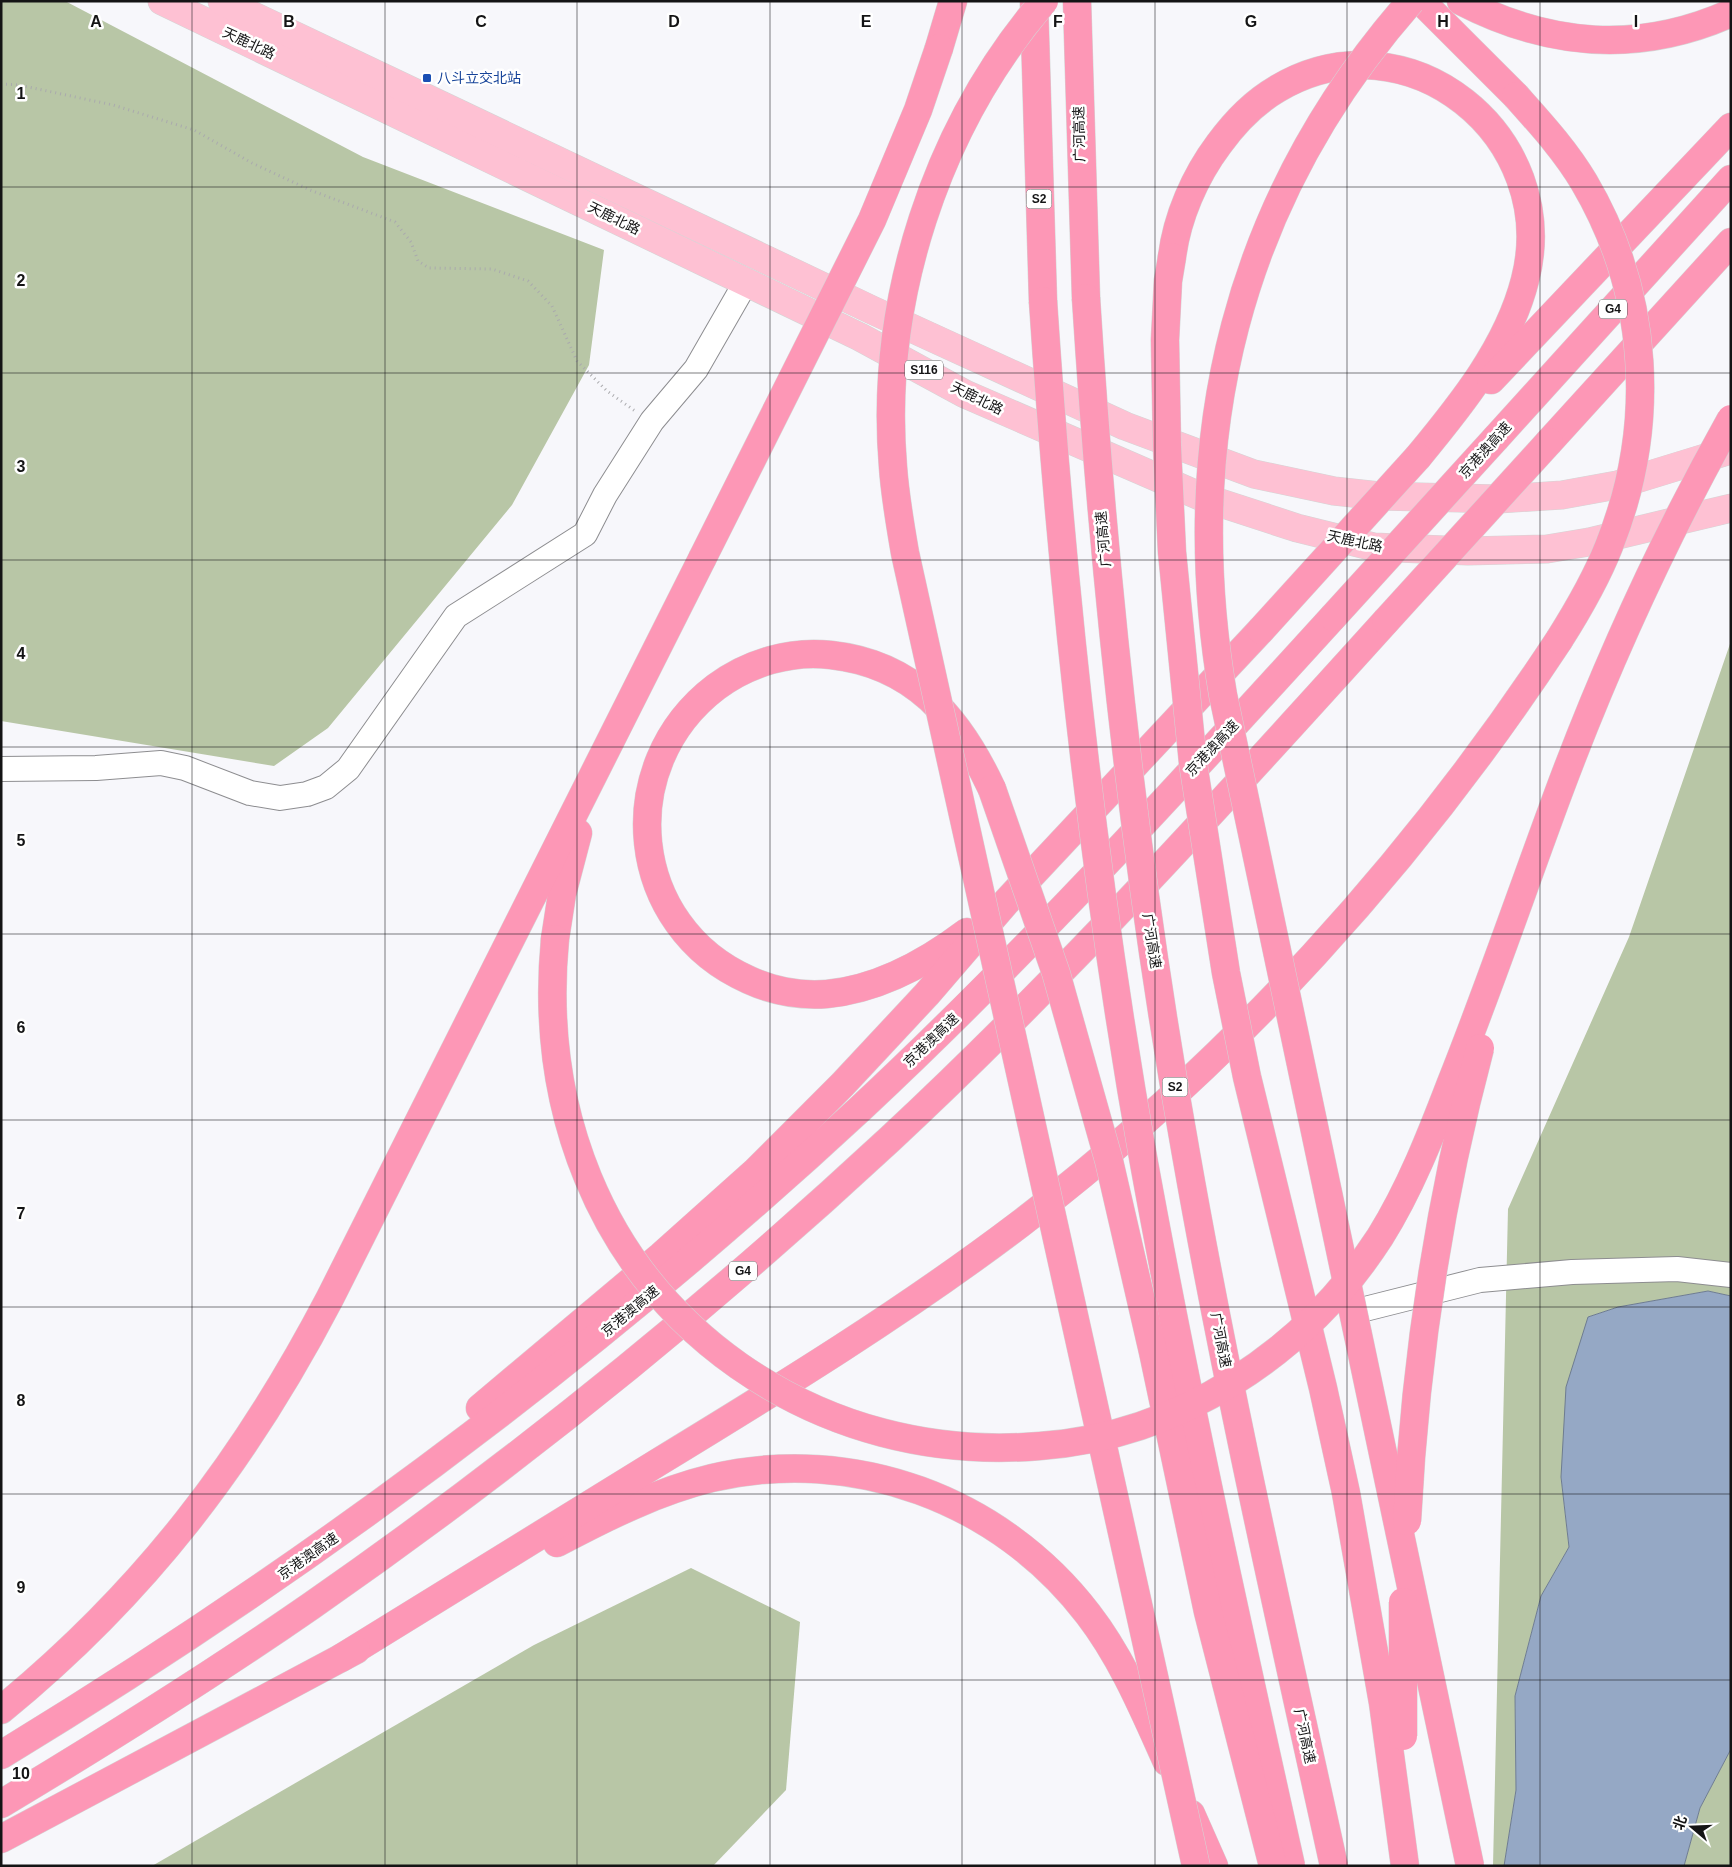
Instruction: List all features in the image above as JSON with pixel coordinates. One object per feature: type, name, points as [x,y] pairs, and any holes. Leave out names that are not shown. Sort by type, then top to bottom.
[{"type":"highway","points":[[1,1710],[78,1643],[121,1600],[190,1520],[237,1457],[302,1352],[872,220],[911,129],[953,1]]},
{"type":"highway","name":"S2","points":[[1034,1],[1043,291],[1053,444],[1072,656],[1099,875],[1142,1150],[1170,1302],[1291,1866]]},
{"type":"highway","points":[[1044,1],[1008,48],[984,85],[944,164],[928,205],[904,290],[897,333],[893,378],[893,466],[905,553],[1196,1866]]},
{"type":"highway","name":"广河高速","points":[[1076,1],[1086,298],[1096,460],[1107,584],[1141,869],[1185,1152],[1212,1293],[1270,1575],[1334,1866]]},
{"type":"highway","points":[[1411,1],[1377,40],[1321,122],[1289,183],[1257,256],[1229,350],[1219,399],[1208,498],[1207,547],[1212,617],[1223,695],[1470,1866]]},
{"type":"highway","points":[[341,1658],[878,1324],[1014,1228],[1091,1167],[1223,1049],[1345,921],[1458,785],[1510,714],[1559,640],[1594,579],[1620,515],[1630,482],[1640,413],[1639,343],[1625,275],[1600,211],[1564,152],[1516,96],[1421,1]]},
{"type":"highway","points":[[1461,1],[1510,24],[1538,32],[1596,40],[1655,37],[1684,30],[1731,13]]},
{"type":"highway","points":[[1405,1866],[1382,1693],[1348,1502],[1323,1388],[1248,1078],[1226,973],[1196,783],[1172,552],[1166,446],[1165,330],[1172,256],[1180,223],[1203,168],[1228,132],[1243,115],[1278,88],[1319,71],[1363,66],[1407,72],[1447,89],[1482,116],[1509,151],[1525,192],[1531,236],[1525,281],[1516,309],[1489,361],[1448,422]]},
{"type":"highway","points":[[388,1500],[486,1402],[578,1327],[756,1170],[895,1028],[1008,900],[1261,630],[1448,422],[1731,127]]},
{"type":"highway","name":"京港澳高速","points":[[1,1755],[184,1640],[388,1500],[494,1420],[664,1282],[864,1106],[1040,932],[1333,617],[1731,179]]},
{"type":"highway","name":"G4","points":[[1,1804],[207,1676],[405,1539],[520,1453],[706,1303],[885,1143],[982,1050],[1136,892],[1550,442],[1731,242]]},
{"type":"highway","points":[[621,720],[586,805],[562,894],[551,976],[554,1050],[566,1115],[580,1159],[595,1193],[632,1258],[680,1314],[721,1352],[766,1384],[799,1402],[842,1420],[904,1438],[940,1445],[996,1448],[1051,1446],[1088,1440],[1151,1422],[1193,1404],[1226,1386],[1287,1344],[1340,1291],[1363,1262],[1402,1198],[1440,1113],[1497,964],[1558,793],[1626,626],[1668,537],[1731,419]]},
{"type":"highway","points":[[1008,900],[935,955],[889,979],[846,991],[802,994],[780,991],[752,982],[720,964],[702,951],[687,935],[663,898],[649,855],[647,833],[650,789],[662,754],[690,710],[724,682],[757,665],[785,657],[822,654],[851,658],[873,664],[912,684],[940,707],[972,749],[992,790],[1056,973],[1109,1161],[1153,1352],[1208,1612],[1273,1866]]},
{"type":"highway","points":[[1409,1866],[1403,1767],[1403,1587],[1416,1407],[1427,1318],[1453,1166],[1479,1052],[1529,879],[1558,793]]},
{"type":"highway","points":[[1,1839],[563,1540],[649,1499],[711,1478],[743,1472],[785,1468],[833,1470],[874,1476],[936,1496],[994,1526],[1046,1566],[1069,1590],[1108,1642],[1142,1709],[1214,1866]]},
{"type":"main road","name":"天鹿北路","points":[[162,1],[860,337],[965,394],[1202,497],[1297,528],[1374,547],[1468,551],[1547,549],[1588,542],[1731,508]]},
{"type":"main road","name":"天鹿北路","points":[[222,1],[872,310],[1125,426],[1254,474],[1307,486],[1380,496],[1499,499],[1562,495],[1617,486],[1731,450]]},
{"type":"main road","points":[[860,337],[872,310]]},
{"type":"main road","points":[[965,394],[980,359]]},
{"type":"street","points":[[1,769],[96,768],[161,763],[185,768],[250,793],[280,798],[307,794],[326,788],[348,769],[456,616],[585,534],[606,495],[652,421],[696,369],[746,282]]},
{"type":"street","points":[[1360,1310],[1480,1280],[1572,1272],[1677,1269],[1731,1275]]},
{"type":"path","points":[[1,84],[19,85],[113,105],[194,130],[252,163],[310,190],[395,222],[411,242],[418,261],[430,268],[492,269],[528,281],[552,306],[577,361],[607,391],[652,421]]},
{"type":"green space","points":[[1,1],[65,1],[363,157],[604,250],[589,365],[512,505],[328,728],[274,766],[1,721]]},
{"type":"green space","points":[[1731,641],[1731,1296],[1708,1291],[1618,1307],[1588,1317],[1561,1477],[1569,1547],[1541,1596],[1515,1696],[1516,1790],[1504,1866],[1493,1866],[1508,1209],[1629,937]]},
{"type":"green space","points":[[691,1568],[800,1622],[786,1790],[713,1866],[152,1866],[534,1645]]},
{"type":"green space","points":[[1731,1749],[1731,1866],[1684,1866],[1700,1808]]},
{"type":"water","points":[[1708,1291],[1731,1296],[1731,1749],[1700,1808],[1684,1866],[1504,1866],[1516,1790],[1515,1696],[1541,1596],[1569,1547],[1561,1477],[1566,1387],[1588,1317],[1618,1307]]},
{"type":"place","name":"八斗立交北站","points":[[427,78]]}]
